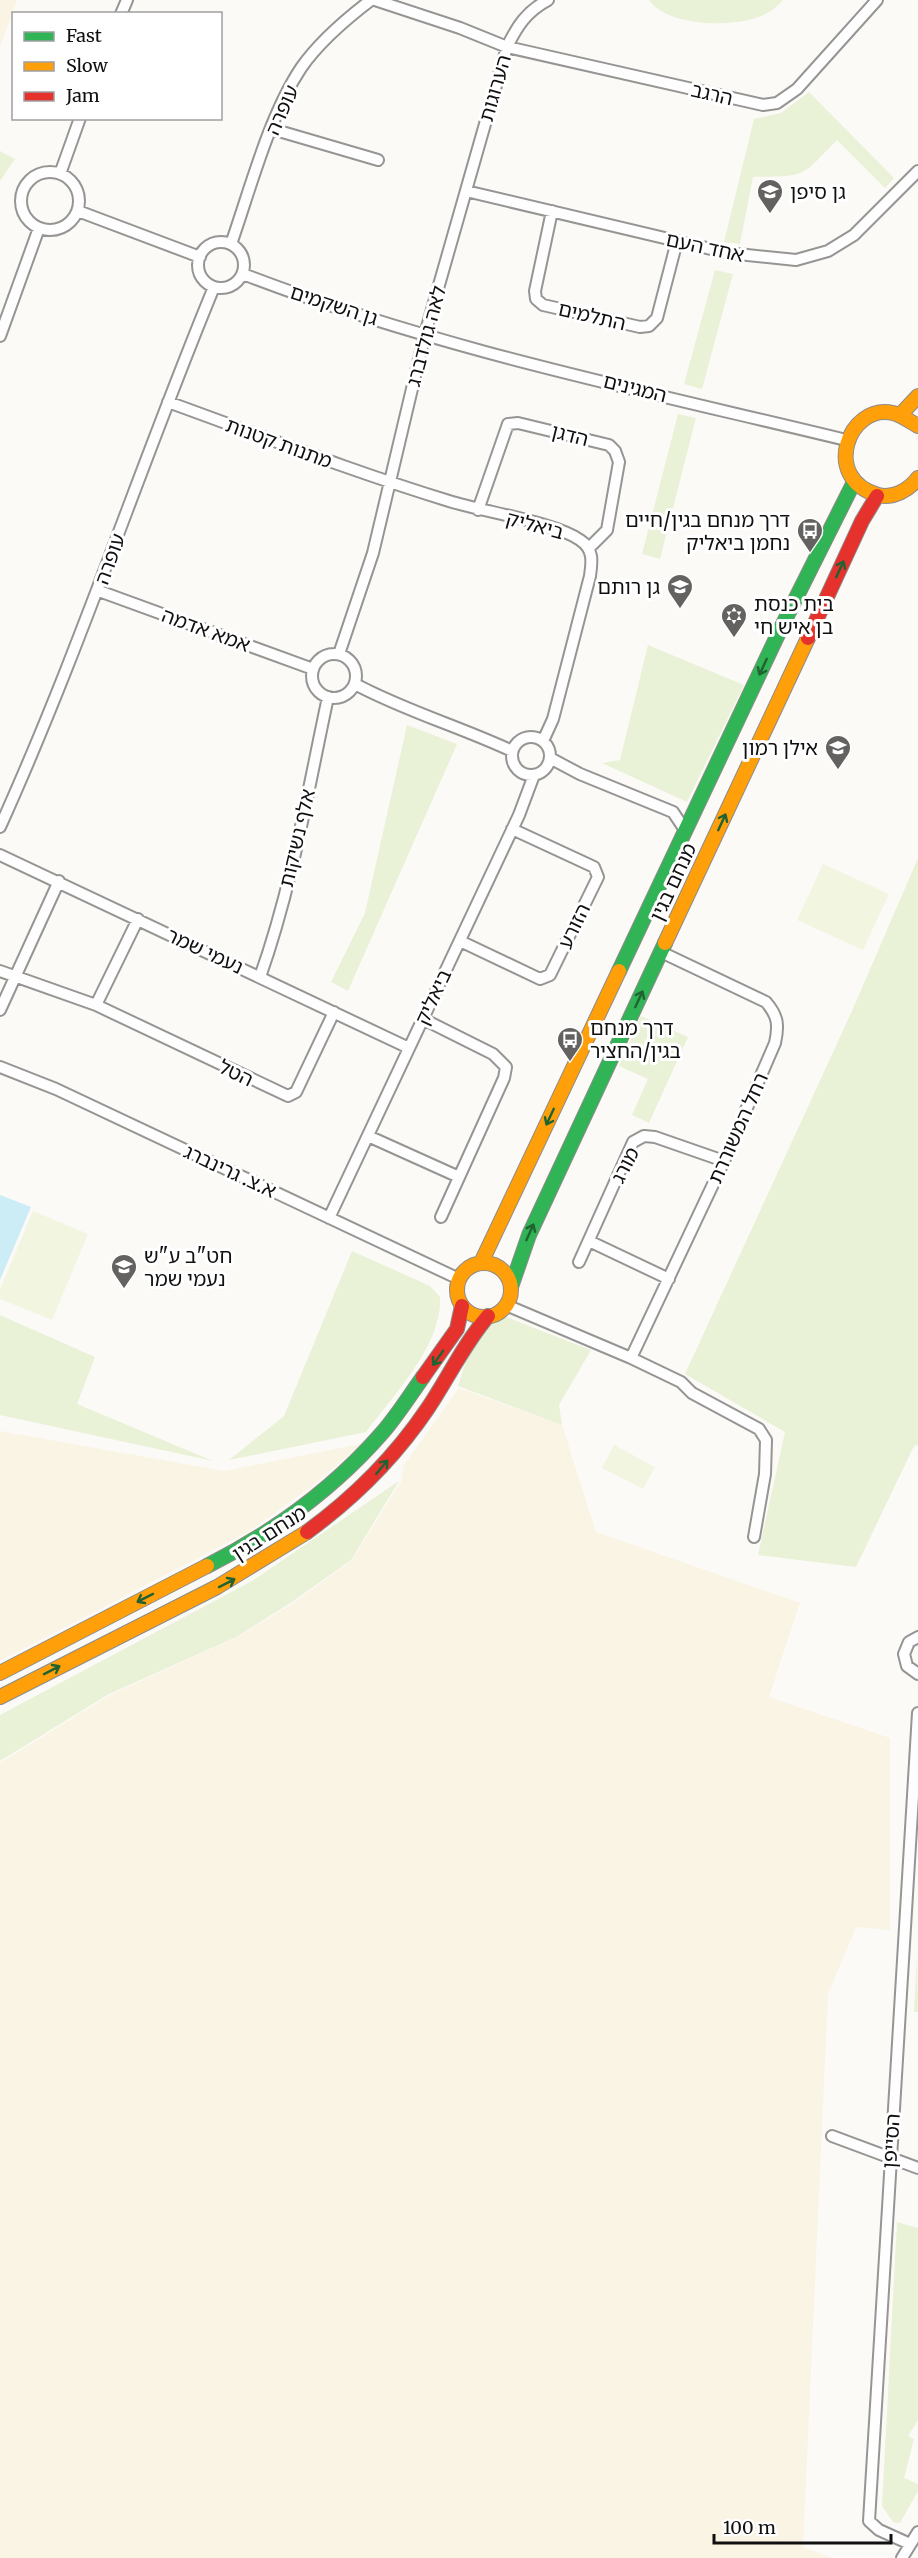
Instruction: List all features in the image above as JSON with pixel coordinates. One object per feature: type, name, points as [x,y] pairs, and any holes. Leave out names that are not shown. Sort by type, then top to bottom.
[{"type":"main road","points":[[902,413],[918,396]]},
{"type":"main road","points":[[918,426],[902,413],[875,413],[862,419],[846,440],[845,462],[854,482],[877,496],[892,496],[905,491],[918,478]]},
{"type":"main road","name":"מנחם בגין","points":[[481,1263],[685,830],[854,482]]},
{"type":"main road","name":"מנחם בגין","points":[[511,1287],[529,1235],[862,521],[877,496]]},
{"type":"main road","points":[[481,1263],[491,1263],[503,1271],[511,1287],[506,1305],[488,1316],[474,1315],[462,1306],[458,1298],[459,1279],[464,1271],[481,1263]]},
{"type":"main road","name":"מנחם בגין","points":[[0,1673],[229,1555],[284,1521],[333,1482],[383,1432],[457,1329],[462,1306]]},
{"type":"main road","name":"מנחם בגין","points":[[0,1697],[241,1576],[298,1541],[349,1500],[381,1469],[443,1385],[471,1336],[488,1316]]},
{"type":"street","name":"הרגב","points":[[373,0],[460,28],[507,47],[752,103],[777,103],[797,89],[877,0]]},
{"type":"street","name":"עופרה","points":[[231,244],[285,96],[302,67],[352,15],[373,0]]},
{"type":"street","name":"הערוגות","points":[[466,191],[507,47],[517,26],[533,8],[548,0]]},
{"type":"street","points":[[60,174],[79,120]]},
{"type":"street","points":[[272,129],[378,160]]},
{"type":"street","name":"אחד העם","points":[[466,191],[728,253],[767,259],[796,260],[810,258],[828,251],[854,236],[918,171]]},
{"type":"street","points":[[48,172],[60,174],[75,185],[79,194],[78,211],[71,222],[63,228],[53,231],[39,228],[26,218],[22,209],[23,189],[39,174],[48,172]]},
{"type":"street","name":"לאה גולדברג","points":[[389,483],[425,334],[466,191]]},
{"type":"street","points":[[78,211],[200,257]]},
{"type":"street","name":"התלמים","points":[[552,212],[535,291],[536,299],[543,305],[640,327],[649,326],[657,318],[677,241]]},
{"type":"street","points":[[0,336],[39,228]]},
{"type":"street","points":[[231,244],[241,253],[244,261],[243,274],[232,286],[214,287],[200,274],[200,257],[211,245],[231,244]]},
{"type":"street","name":"גן השקמים","points":[[243,274],[319,303],[425,334]]},
{"type":"street","name":"עופרה","points":[[0,827],[40,739],[99,591],[168,402],[214,287]]},
{"type":"street","name":"המגינים","points":[[425,334],[499,355],[846,440]]},
{"type":"street","name":"מתנות קטנות","points":[[168,402],[389,483]]},
{"type":"street","name":"הדגן","points":[[478,510],[508,424],[518,423],[609,445],[615,451],[619,462],[607,530],[589,548]]},
{"type":"street","points":[[339,654],[373,553],[389,483]]},
{"type":"street","name":"ביאליק","points":[[389,483],[478,510],[568,532],[589,548],[593,558],[590,576],[554,719],[543,741]]},
{"type":"street","name":"אמא אדמה","points":[[99,591],[313,669]]},
{"type":"street","points":[[339,654],[351,661],[355,667],[354,684],[347,694],[328,697],[316,688],[313,681],[313,669],[322,657],[339,654]]},
{"type":"street","points":[[354,684],[376,696],[513,751]]},
{"type":"street","name":"אלף נשיקות","points":[[260,977],[269,952],[297,841],[328,697]]},
{"type":"street","points":[[580,774],[545,769],[534,775],[522,773],[513,763],[513,751],[520,740],[538,738],[543,741],[550,758],[580,774],[673,812],[696,808]]},
{"type":"street","points":[[545,769],[550,758]]},
{"type":"street","name":"ביאליק","points":[[330,1218],[513,829],[534,775]]},
{"type":"street","points":[[673,812],[685,830]]},
{"type":"street","name":"הזורע","points":[[460,941],[540,979],[550,975],[598,878],[594,867],[513,829]]},
{"type":"street","name":"נעמי שמר","points":[[0,855],[410,1048]]},
{"type":"street","points":[[0,1010],[59,881]]},
{"type":"street","points":[[96,1005],[138,919]]},
{"type":"street","name":"רחל המשוררת","points":[[632,1358],[724,1161],[775,1043],[779,1025],[766,1002],[661,952]]},
{"type":"street","name":"הטל","points":[[0,971],[96,1005],[288,1096],[296,1092],[334,1012]]},
{"type":"street","points":[[423,1019],[493,1054],[506,1067],[504,1078],[441,1217]]},
{"type":"street","name":"א.צ. גרינברג","points":[[0,1068],[56,1089],[459,1279]]},
{"type":"street","points":[[368,1136],[459,1177]]},
{"type":"street","name":"מורג","points":[[579,1262],[633,1143],[644,1136],[655,1137],[724,1161]]},
{"type":"street","points":[[589,1241],[669,1279]]},
{"type":"street","points":[[506,1305],[632,1358],[681,1382],[692,1393],[759,1429],[766,1440],[765,1474],[754,1537]]},
{"type":"street","points":[[918,1637],[909,1642],[904,1654],[907,1666],[918,1674]]},
{"type":"street","name":"הסייפן","points":[[910,2544],[879,2530],[869,2521],[918,1713]]},
{"type":"street","points":[[832,2136],[918,2168]]},
{"type":"street","points":[[902,2558],[918,2532]]},
{"type":"shaded area","points":[[0,0],[17,0],[12,12],[0,47]]},
{"type":"shaded area","points":[[459,1388],[562,1425],[596,1532],[800,1603],[769,1697],[890,1738],[890,1930],[856,1927],[828,1994],[803,2547],[832,2558],[0,2558],[0,1763],[110,1695],[237,1637],[292,1604],[351,1561],[402,1480],[403,1466]]},
{"type":"shaded area","points":[[0,1431],[224,1471],[361,1444],[310,1488],[248,1532],[0,1661]]},
{"type":"green space","points":[[649,0],[783,0],[771,11],[757,18],[706,23],[672,16],[658,9]]},
{"type":"green space","points":[[809,92],[894,178],[885,188],[837,140],[816,162],[801,172],[794,175],[753,177],[740,244],[724,242],[754,119],[781,113]]},
{"type":"green space","points":[[0,151],[15,159],[0,181]]},
{"type":"green space","points":[[715,270],[733,274],[702,389],[684,384]]},
{"type":"green space","points":[[678,414],[696,418],[660,559],[642,554]]},
{"type":"green space","points":[[648,645],[744,685],[687,802],[602,763],[620,760]]},
{"type":"green space","points":[[407,725],[457,744],[348,991],[331,982],[365,913]]},
{"type":"green space","points":[[918,858],[918,1445],[914,1446],[856,1567],[758,1555],[785,1432],[685,1374],[852,1011]]},
{"type":"green space","points":[[823,864],[889,894],[863,950],[797,920]]},
{"type":"green space","points":[[641,1016],[688,1037],[649,1123],[632,1115],[648,1079],[619,1066]]},
{"type":"green space","points":[[33,1211],[88,1234],[52,1320],[0,1299],[0,1289]]},
{"type":"green space","points":[[352,1251],[430,1286],[440,1297],[439,1315],[434,1333],[425,1351],[402,1386],[366,1432],[229,1460],[284,1416]]},
{"type":"green space","points":[[0,1315],[95,1357],[77,1404],[213,1461],[0,1415]]},
{"type":"green space","points":[[506,1317],[591,1350],[559,1405],[562,1425],[458,1386],[473,1345],[486,1329]]},
{"type":"green space","points":[[614,1445],[655,1467],[643,1489],[602,1468]]},
{"type":"green space","points":[[399,1481],[351,1560],[289,1604],[236,1637],[109,1694],[0,1761],[0,1715],[252,1581]]},
{"type":"green space","points":[[917,1955],[918,2012],[914,2012]]},
{"type":"green space","points":[[897,2222],[918,2228],[918,2420],[908,2436],[914,2439],[904,2478],[918,2484],[918,2491],[900,2523],[893,2522],[882,2506]]},
{"type":"water","points":[[0,1195],[31,1207],[0,1280]]},
{"type":"traffic: fast","points":[[619,971],[781,628],[854,482]]},
{"type":"traffic: fast","points":[[511,1287],[529,1235],[665,943]]},
{"type":"traffic: fast","points":[[207,1566],[255,1539],[323,1491],[388,1426],[423,1377]]},
{"type":"traffic: slow","points":[[902,413],[918,396]]},
{"type":"traffic: slow","points":[[918,426],[893,413],[877,413],[864,419],[853,430],[847,444],[846,459],[850,474],[860,486],[878,495],[889,496],[900,492],[918,478]]},
{"type":"traffic: slow","points":[[665,943],[808,638]]},
{"type":"traffic: slow","points":[[481,1263],[619,971]]},
{"type":"traffic: slow","points":[[484,1263],[494,1265],[503,1271],[509,1280],[511,1290],[509,1300],[503,1309],[494,1315],[484,1317],[474,1315],[465,1309],[459,1300],[457,1290],[459,1280],[465,1271],[474,1265],[484,1263]]},
{"type":"traffic: slow","points":[[0,1697],[217,1587],[307,1532]]},
{"type":"traffic: slow","points":[[0,1673],[207,1566]]},
{"type":"traffic: jam","points":[[808,638],[862,521],[877,496]]},
{"type":"traffic: jam","points":[[423,1377],[457,1329],[462,1306]]},
{"type":"traffic: jam","points":[[307,1532],[342,1505],[388,1460],[428,1408],[488,1316]]},
{"type":"place","name":"גן סיפן","points":[[770,215]]},
{"type":"place","name":"דרך מנחם בגין/חיים נחמן ביאליק","points":[[810,554]]},
{"type":"place","name":"גן רותם","points":[[680,610]]},
{"type":"place","name":"בית כנסת בן איש חי","points":[[734,639]]},
{"type":"place","name":"אילן רמון","points":[[838,771]]},
{"type":"place","name":"דרך מנחם בגין/החציר","points":[[570,1063]]},
{"type":"place","name":"חט\"ב ע\"ש נעמי שמר","points":[[124,1290]]}]
